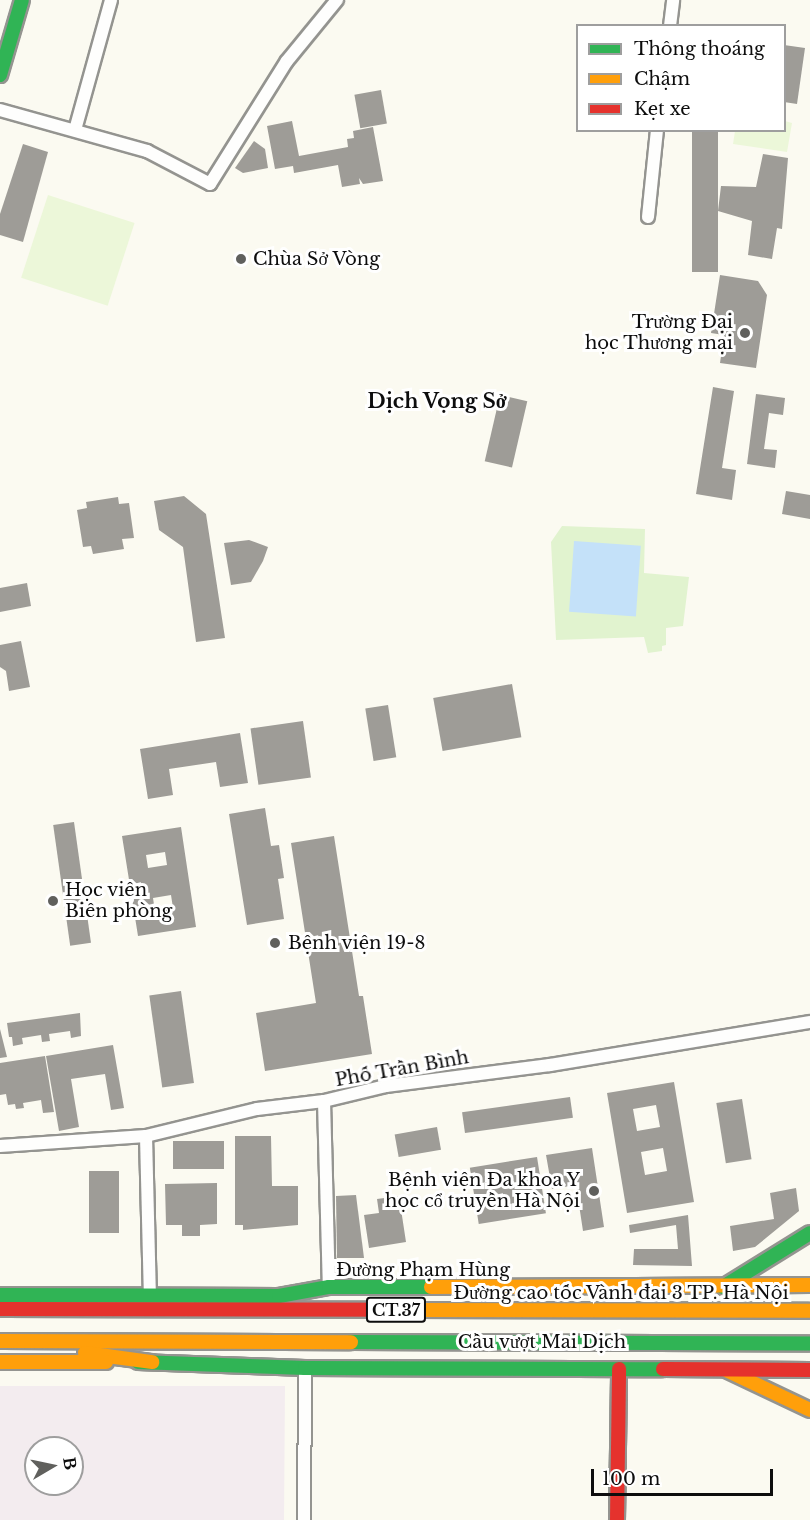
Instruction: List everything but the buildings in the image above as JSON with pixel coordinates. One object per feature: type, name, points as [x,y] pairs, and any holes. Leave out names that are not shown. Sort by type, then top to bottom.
[{"type":"main road","points":[[0,75],[22,0]]},
{"type":"main road","points":[[723,1287],[810,1233]]},
{"type":"main road","name":"Đường Phạm Hùng","points":[[0,1295],[279,1296],[329,1287],[810,1285]]},
{"type":"main road","points":[[279,1296],[331,1293],[810,1295]]},
{"type":"main road","points":[[0,1308],[150,1295]]},
{"type":"main road","name":"Đường cao tốc Vành đai 3 TP. Hà Nội","points":[[0,1308],[810,1311]]},
{"type":"main road","points":[[0,1342],[152,1362]]},
{"type":"main road","name":"CT.37","points":[[0,1342],[810,1344]]},
{"type":"main road","name":"Cầu vượt Mai Dịch","points":[[274,1364],[331,1358],[810,1360]]},
{"type":"main road","points":[[0,1362],[274,1364],[305,1368],[720,1367],[810,1370]]},
{"type":"main road","points":[[720,1367],[810,1410]]},
{"type":"main road","points":[[617,1520],[619,1369]]},
{"type":"street","points":[[75,130],[111,0]]},
{"type":"street","points":[[0,110],[147,151],[210,184],[287,61],[337,0]]},
{"type":"street","points":[[670,24],[673,0]]},
{"type":"street","points":[[648,217],[657,132]]},
{"type":"street","name":"Phố Trần Bình","points":[[0,1146],[146,1136],[258,1109],[324,1101],[394,1084],[550,1065],[810,1022]]},
{"type":"street","points":[[324,1101],[329,1287]]},
{"type":"street","points":[[146,1136],[150,1295]]},
{"type":"street","points":[[304,1520],[305,1368]]},
{"type":"shaded area","points":[[0,1386],[285,1386],[284,1520],[0,1520]]},
{"type":"green space","points":[[786,121],[792,123],[787,152],[733,144],[735,132],[786,132]]},
{"type":"green space","points":[[48,195],[135,223],[108,306],[21,278]]},
{"type":"green space","points":[[562,526],[645,529],[644,573],[689,577],[683,626],[666,628],[666,645],[662,646],[662,651],[648,653],[644,637],[556,640],[551,542]]},
{"type":"water","points":[[574,541],[641,546],[636,617],[569,612]]},
{"type":"traffic: fast","points":[[0,75],[22,0]]},
{"type":"traffic: fast","points":[[723,1287],[810,1233]]},
{"type":"traffic: fast","points":[[0,1295],[279,1296],[329,1287],[431,1287]]},
{"type":"traffic: fast","points":[[351,1342],[810,1344]]},
{"type":"traffic: fast","points":[[138,1362],[305,1368],[663,1369]]},
{"type":"traffic: slow","points":[[431,1287],[810,1285]]},
{"type":"traffic: slow","points":[[414,1310],[810,1311]]},
{"type":"traffic: slow","points":[[0,1341],[351,1342]]},
{"type":"traffic: slow","points":[[85,1353],[152,1362]]},
{"type":"traffic: slow","points":[[0,1362],[106,1362]]},
{"type":"traffic: slow","points":[[728,1371],[810,1410]]},
{"type":"traffic: jam","points":[[0,1309],[414,1310]]},
{"type":"traffic: jam","points":[[617,1520],[619,1369]]},
{"type":"traffic: jam","points":[[663,1369],[810,1370]]},
{"type":"place","name":"Chùa Sở Vòng","points":[[241,259]]},
{"type":"place","name":"Trường Đại học Thương mại","points":[[745,333]]},
{"type":"place","name":"Học viện Biên phòng","points":[[53,901]]},
{"type":"place","name":"Bệnh viện 19-8","points":[[275,943]]},
{"type":"place","name":"Bệnh viện Đa khoa Y học cổ truyền Hà Nội","points":[[594,1191]]},
{"type":"district","name":"Dịch Vọng Sở","points":[[437,401]]}]
